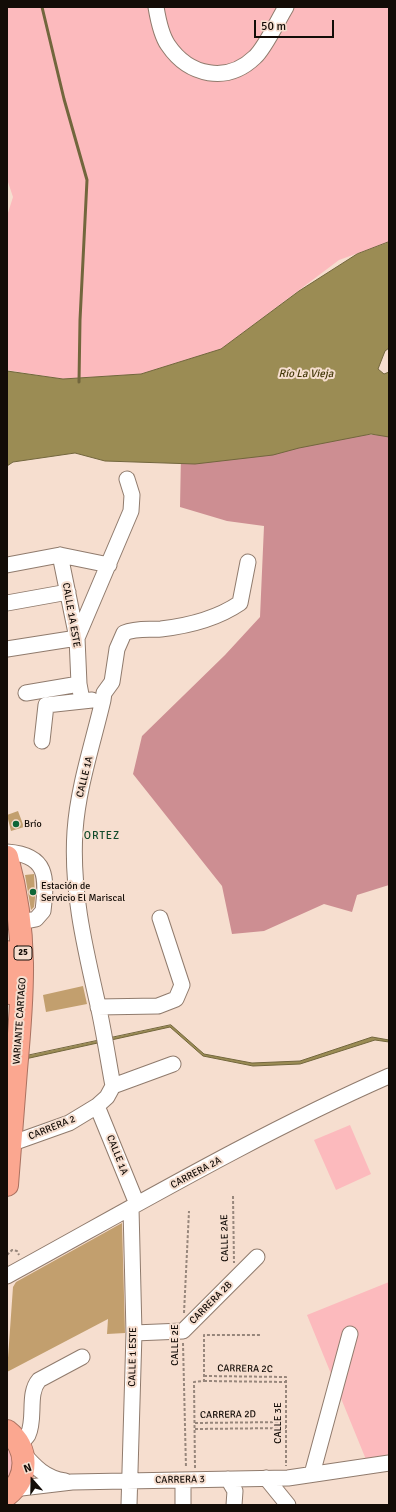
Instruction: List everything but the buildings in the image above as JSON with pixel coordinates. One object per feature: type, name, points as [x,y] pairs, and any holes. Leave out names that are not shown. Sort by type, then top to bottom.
[{"type":"highway","name":"VARIANTE CARTAGO","points":[[7,857],[21,922],[23,972],[18,1060],[7,1185]]},
{"type":"highway","name":"VARIANTE CARTAGO","points":[[7,952],[9,1003],[7,1023]]},
{"type":"highway","points":[[7,1415],[24,1468],[22,1476],[10,1494]]},
{"type":"street","points":[[156,7],[158,20],[167,44],[180,59],[200,72],[220,74],[242,66],[256,56],[286,7]]},
{"type":"street","points":[[7,649],[77,638],[131,511],[132,495],[127,479]]},
{"type":"street","points":[[7,565],[60,555],[109,565]]},
{"type":"street","name":"CALLE 1A ESTE","points":[[60,555],[77,638],[79,684],[82,700]]},
{"type":"street","name":"CALLE 1A","points":[[113,1086],[82,933],[75,880],[74,851],[77,811],[104,693],[110,688],[112,682],[117,649],[124,633],[132,629],[161,629],[196,622],[231,609],[240,603],[248,562]]},
{"type":"street","points":[[7,603],[68,592]]},
{"type":"street","points":[[26,694],[79,684]]},
{"type":"street","points":[[42,741],[46,705],[82,700],[103,700]]},
{"type":"street","points":[[7,852],[22,853],[38,862],[45,878],[43,912],[36,919],[21,922]]},
{"type":"street","points":[[98,1007],[158,1006],[176,999],[182,985],[160,918]]},
{"type":"street","points":[[113,1086],[173,1064]]},
{"type":"street","name":"CARRERA 2A","points":[[7,1276],[134,1206],[336,1100],[389,1076]]},
{"type":"street","name":"CARRERA 2","points":[[10,1144],[70,1123],[97,1106],[107,1097],[113,1086]]},
{"type":"street","name":"CALLE 1A","points":[[97,1106],[134,1206]]},
{"type":"street","name":"CALLE 1 ESTE","points":[[129,1505],[134,1333],[134,1206]]},
{"type":"street","name":"CARRERA 2B","points":[[134,1333],[183,1331],[258,1257]]},
{"type":"street","points":[[312,1474],[350,1334]]},
{"type":"street","points":[[16,1442],[28,1435],[36,1383],[82,1357]]},
{"type":"street","name":"CARRERA 3","points":[[16,1442],[38,1470],[53,1479],[72,1482],[266,1478],[287,1474],[312,1474],[389,1463]]},
{"type":"street","points":[[266,1478],[288,1505]]},
{"type":"street","points":[[228,1479],[235,1491],[234,1505]]},
{"type":"street","points":[[183,1505],[188,1480]]},
{"type":"street","name":"CARRERA 3","points":[[10,1494],[72,1482]]},
{"type":"path","name":"CALLE 2AE","points":[[233,1196],[234,1280]]},
{"type":"path","name":"CALLE 2E","points":[[188,1480],[183,1331],[189,1211]]},
{"type":"path","points":[[7,1254],[12,1250],[17,1251],[19,1255],[18,1260]]},
{"type":"path","name":"CARRERA 2B","points":[[204,1376],[204,1335],[261,1335]]},
{"type":"path","points":[[188,1480],[194,1429],[194,1382],[204,1381],[204,1376]]},
{"type":"path","name":"CARRERA 2C","points":[[204,1376],[286,1377]]},
{"type":"path","name":"CALLE 3E","points":[[286,1377],[287,1474]]},
{"type":"path","name":"CARRERA 2C","points":[[204,1381],[286,1382]]},
{"type":"path","name":"CARRERA 2D","points":[[194,1423],[286,1422]]},
{"type":"path","name":"CARRERA 2D","points":[[194,1429],[286,1428]]},
{"type":"shaded area","points":[[7,7],[286,7],[259,53],[295,7],[389,7],[389,242],[339,260],[221,349],[141,374],[63,379],[7,370],[7,216],[13,197],[7,179]]},
{"type":"shaded area","points":[[324,434],[389,435],[389,885],[357,895],[352,912],[324,904],[264,931],[232,934],[222,886],[133,774],[142,736],[225,655],[260,617],[264,526],[227,521],[180,507],[181,454]]},
{"type":"shaded area","points":[[350,1125],[371,1174],[336,1190],[314,1140]]},
{"type":"shaded area","points":[[389,1282],[389,1454],[367,1462],[307,1315]]},
{"type":"shaded area","points":[[7,1431],[17,1441],[7,1495]]},
{"type":"water","name":"Río La Vieja","points":[[389,242],[389,348],[385,351],[378,369],[384,374],[389,372],[389,437],[371,434],[299,448],[273,455],[195,464],[105,461],[75,453],[13,462],[7,466],[7,371],[63,379],[141,374],[221,349],[299,291],[357,254]]},
{"type":"water","points":[[171,1025],[204,1054],[252,1063],[300,1061],[372,1037],[389,1040],[389,1042],[375,1040],[300,1064],[253,1066],[203,1056],[170,1027],[7,1063],[7,1060]]},
{"type":"waterway","points":[[42,7],[64,99],[87,180],[80,320],[79,382]]},
{"type":"place","name":"Brío","points":[[16,824]]},
{"type":"place","name":"Estación de Servicio El Mariscal","points":[[33,892]]},
{"type":"district","name":"ORTEZ","points":[[102,836]]}]
